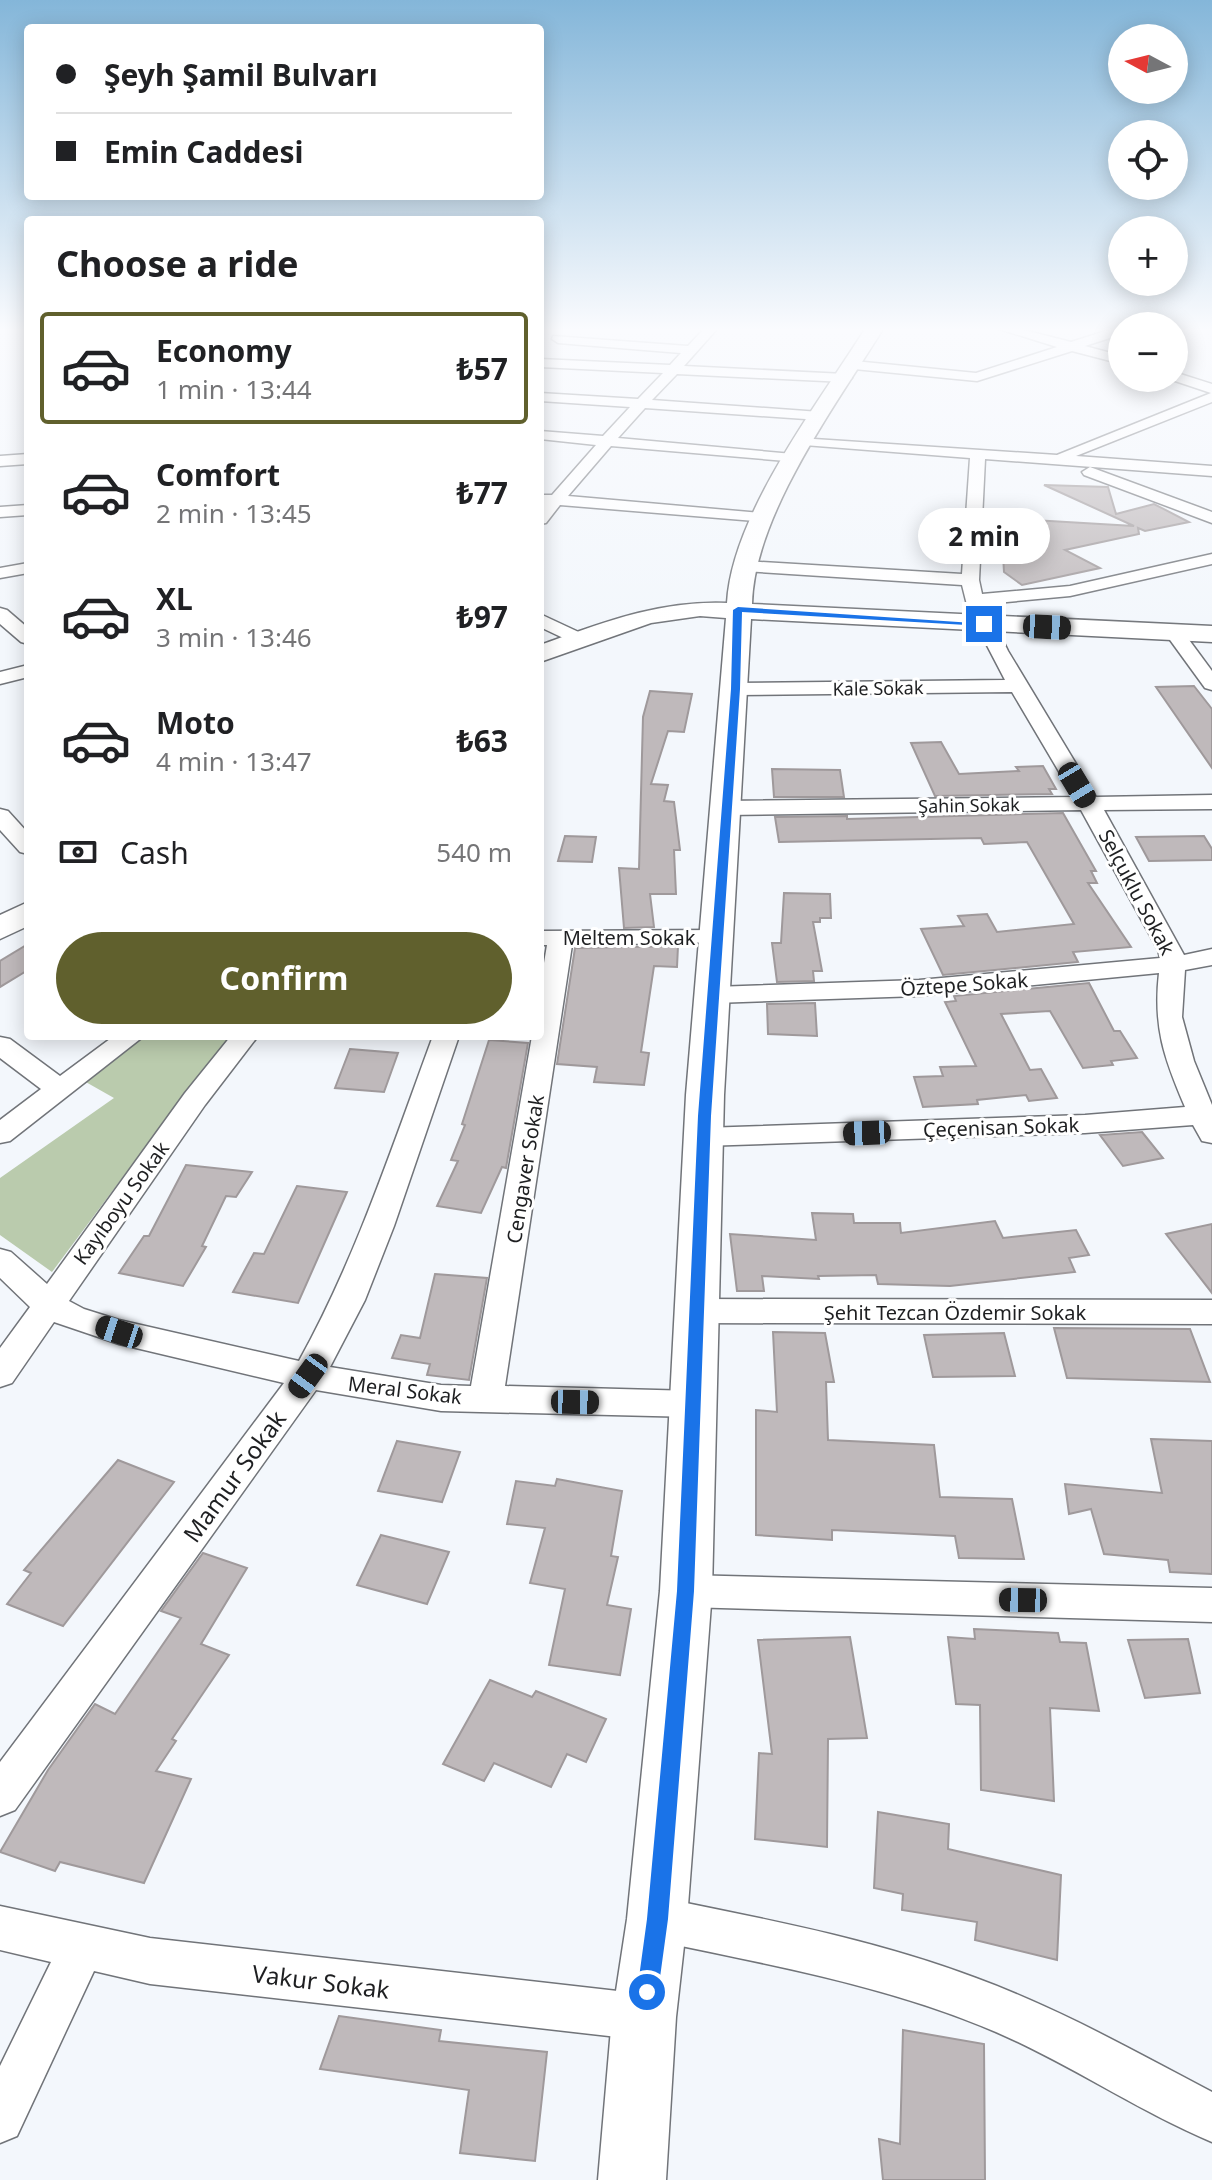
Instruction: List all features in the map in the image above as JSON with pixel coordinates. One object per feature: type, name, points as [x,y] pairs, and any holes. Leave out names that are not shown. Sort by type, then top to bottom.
[{"type":"main road","points":[[632,2180],[644,2017],[657,1919],[686,1591],[703,1137],[736,689],[738,610],[744,566],[761,518],[811,431]]},
{"type":"main road","points":[[544,652],[666,613],[738,610],[1212,634]]},
{"type":"main road","points":[[0,929],[24,914]]},
{"type":"street","points":[[548,500],[616,431]]},
{"type":"street","points":[[769,431],[806,439]]},
{"type":"street","points":[[1058,459],[1128,431]]},
{"type":"street","points":[[544,435],[607,441],[806,439],[1212,471]]},
{"type":"street","name":"Selçuklu Sokak","points":[[978,453],[970,580],[974,600],[984,624],[1147,903],[1171,950],[1175,964],[1168,987],[1169,1018],[1207,1124]]},
{"type":"street","points":[[1027,456],[1099,475],[1212,518]]},
{"type":"street","points":[[0,461],[24,459]]},
{"type":"street","points":[[1185,507],[1212,498]]},
{"type":"street","points":[[548,500],[761,518]]},
{"type":"street","points":[[0,512],[24,510]]},
{"type":"street","points":[[974,600],[1070,591],[1212,559]]},
{"type":"street","points":[[744,566],[970,580]]},
{"type":"street","points":[[0,573],[24,569]]},
{"type":"street","points":[[0,614],[24,635]]},
{"type":"street","points":[[544,622],[578,639]]},
{"type":"street","points":[[1174,633],[1212,684]]},
{"type":"street","points":[[0,678],[24,672]]},
{"type":"street","name":"Kale Sokak","points":[[736,689],[1020,686]]},
{"type":"street","name":"Şahin Sokak","points":[[726,808],[1212,802]]},
{"type":"street","points":[[0,816],[24,843]]},
{"type":"street","name":"Meltem Sokak","points":[[550,938],[718,937]]},
{"type":"street","name":"Cengaver Sokak","points":[[544,981],[550,938]]},
{"type":"street","name":"Öztepe Sokak","points":[[714,995],[919,988],[1175,964],[1212,957]]},
{"type":"street","points":[[0,1134],[125,1040]]},
{"type":"street","name":"Kayıboyu Sokak","points":[[0,1374],[195,1099],[242,1040]]},
{"type":"street","name":"Mamur Sokak","points":[[0,1796],[308,1376],[349,1300],[379,1226],[445,1040]]},
{"type":"street","name":"Cengaver Sokak","points":[[486,1399],[536,1040]]},
{"type":"street","points":[[0,1045],[58,1088]]},
{"type":"street","name":"Çeçenisan Sokak","points":[[703,1137],[1069,1125],[1207,1124]]},
{"type":"street","name":"Meral Sokak","points":[[0,1260],[48,1304],[73,1318],[119,1332],[308,1376],[396,1393],[486,1399],[694,1404]]},
{"type":"street","name":"Şehit Tezcan Özdemir Sokak","points":[[698,1311],[1212,1312]]},
{"type":"street","points":[[686,1591],[1212,1605]]},
{"type":"street","points":[[657,1919],[825,1955],[910,1977],[980,2001],[1212,2118]]},
{"type":"street","name":"Vakur Sokak","points":[[0,1928],[150,1961],[644,2017]]},
{"type":"street","points":[[0,2119],[82,1947]]},
{"type":"green space","points":[[140,1040],[230,1040],[178,1103],[52,1272],[0,1235],[0,1178],[114,1098],[84,1081]]},
{"type":"building","points":[[1044,485],[1108,487],[1116,514],[1154,504],[1189,522],[1145,531],[1138,528],[1139,534],[1065,550],[1100,568],[1022,585],[1004,572],[1001,518],[1134,526]]},
{"type":"building","points":[[1194,686],[1212,709],[1212,768],[1156,687]]},
{"type":"building","points":[[650,691],[692,694],[684,732],[668,731],[651,784],[668,785],[664,801],[674,802],[680,850],[674,850],[676,894],[650,894],[654,927],[624,928],[619,868],[639,869],[643,717]]},
{"type":"building","points":[[941,742],[959,774],[1019,771],[1016,767],[1043,766],[1056,789],[1049,789],[1052,794],[935,796],[911,743]]},
{"type":"building","points":[[772,769],[840,770],[844,797],[774,797]]},
{"type":"building","points":[[1063,813],[1096,871],[1091,871],[1097,883],[1088,883],[1131,947],[1073,952],[1078,962],[943,975],[921,929],[964,926],[958,916],[987,914],[997,932],[1074,924],[1027,842],[984,844],[981,838],[779,842],[775,817],[847,816],[847,819]]},
{"type":"building","points":[[565,836],[596,837],[592,862],[558,861]]},
{"type":"building","points":[[1204,836],[1212,849],[1212,860],[1149,861],[1136,837]]},
{"type":"building","points":[[784,893],[830,894],[831,918],[813,922],[822,971],[813,971],[814,981],[777,982],[772,943],[781,943]]},
{"type":"building","points":[[24,946],[24,972],[0,987],[0,961]]},
{"type":"building","points":[[678,946],[677,967],[654,966],[641,1052],[649,1053],[644,1085],[594,1082],[597,1067],[557,1064],[575,948]]},
{"type":"building","points":[[1089,983],[1114,1031],[1120,1031],[1137,1058],[1111,1061],[1113,1065],[1083,1068],[1050,1011],[1001,1014],[1030,1070],[1041,1069],[1057,1098],[1029,1101],[1026,1095],[977,1100],[978,1104],[923,1107],[914,1077],[943,1076],[940,1067],[976,1066],[945,1002],[956,1001],[954,996]]},
{"type":"building","points":[[815,1003],[817,1036],[768,1034],[767,1004]]},
{"type":"building","points":[[489,1040],[528,1043],[506,1168],[502,1167],[481,1213],[437,1206],[458,1161],[451,1160],[465,1125],[462,1124]]},
{"type":"building","points":[[350,1049],[398,1053],[384,1092],[335,1088]]},
{"type":"building","points":[[1142,1132],[1163,1158],[1123,1166],[1100,1135]]},
{"type":"building","points":[[186,1165],[252,1172],[236,1197],[226,1196],[202,1246],[206,1247],[183,1286],[119,1273],[144,1236],[149,1236]]},
{"type":"building","points":[[297,1186],[347,1192],[298,1303],[233,1292],[254,1253],[264,1254]]},
{"type":"building","points":[[812,1213],[853,1214],[854,1223],[900,1223],[901,1233],[995,1221],[1003,1238],[1076,1230],[1089,1255],[1069,1258],[1075,1272],[950,1286],[878,1284],[876,1275],[818,1276],[819,1279],[762,1276],[764,1291],[737,1291],[730,1234],[816,1240]]},
{"type":"building","points":[[1212,1224],[1212,1293],[1166,1234]]},
{"type":"building","points":[[435,1274],[487,1278],[469,1380],[427,1375],[430,1364],[392,1358],[401,1335],[420,1338]]},
{"type":"building","points":[[1054,1328],[1190,1329],[1210,1382],[1067,1378]]},
{"type":"building","points":[[773,1332],[825,1333],[834,1382],[826,1382],[828,1440],[934,1445],[940,1497],[1012,1499],[1024,1559],[959,1558],[955,1536],[832,1530],[832,1540],[756,1535],[756,1410],[777,1412]]},
{"type":"building","points":[[1004,1333],[1015,1376],[933,1377],[924,1335]]},
{"type":"building","points":[[1151,1439],[1212,1441],[1212,1574],[1170,1572],[1168,1560],[1104,1554],[1091,1509],[1069,1514],[1065,1484],[1162,1493]]},
{"type":"building","points":[[397,1441],[460,1452],[442,1502],[378,1491]]},
{"type":"building","points":[[118,1460],[174,1482],[63,1626],[7,1604],[31,1573],[24,1570]]},
{"type":"building","points":[[557,1479],[622,1491],[611,1556],[618,1557],[607,1605],[631,1609],[620,1675],[549,1665],[565,1589],[530,1583],[545,1528],[507,1524],[516,1481],[555,1486]]},
{"type":"building","points":[[381,1535],[449,1552],[427,1604],[357,1585]]},
{"type":"building","points":[[203,1553],[247,1568],[201,1644],[229,1655],[172,1739],[176,1741],[156,1771],[191,1779],[144,1883],[60,1862],[55,1871],[0,1852],[48,1770],[95,1704],[115,1714],[181,1618],[161,1611]]},
{"type":"building","points":[[974,1629],[1058,1633],[1060,1642],[1086,1643],[1099,1711],[1050,1708],[1054,1801],[981,1790],[980,1705],[956,1704],[948,1637],[975,1639]]},
{"type":"building","points":[[850,1637],[867,1738],[828,1739],[827,1847],[755,1839],[759,1753],[772,1754],[758,1640]]},
{"type":"building","points":[[1188,1639],[1200,1693],[1145,1698],[1128,1640]]},
{"type":"building","points":[[490,1680],[532,1697],[536,1691],[606,1719],[586,1762],[567,1754],[551,1787],[494,1763],[484,1781],[443,1764]]},
{"type":"building","points":[[878,1812],[949,1824],[948,1849],[1061,1875],[1057,1960],[975,1940],[977,1922],[902,1910],[903,1894],[874,1888]]},
{"type":"building","points":[[339,2016],[441,2030],[439,2041],[547,2052],[535,2161],[460,2153],[469,2090],[320,2069]]},
{"type":"building","points":[[903,2030],[984,2044],[985,2180],[883,2180],[879,2139],[900,2144]]},
{"type":"route","points":[[647,1992],[657,1919],[686,1591],[705,1095],[736,689],[738,610],[984,624]]}]
